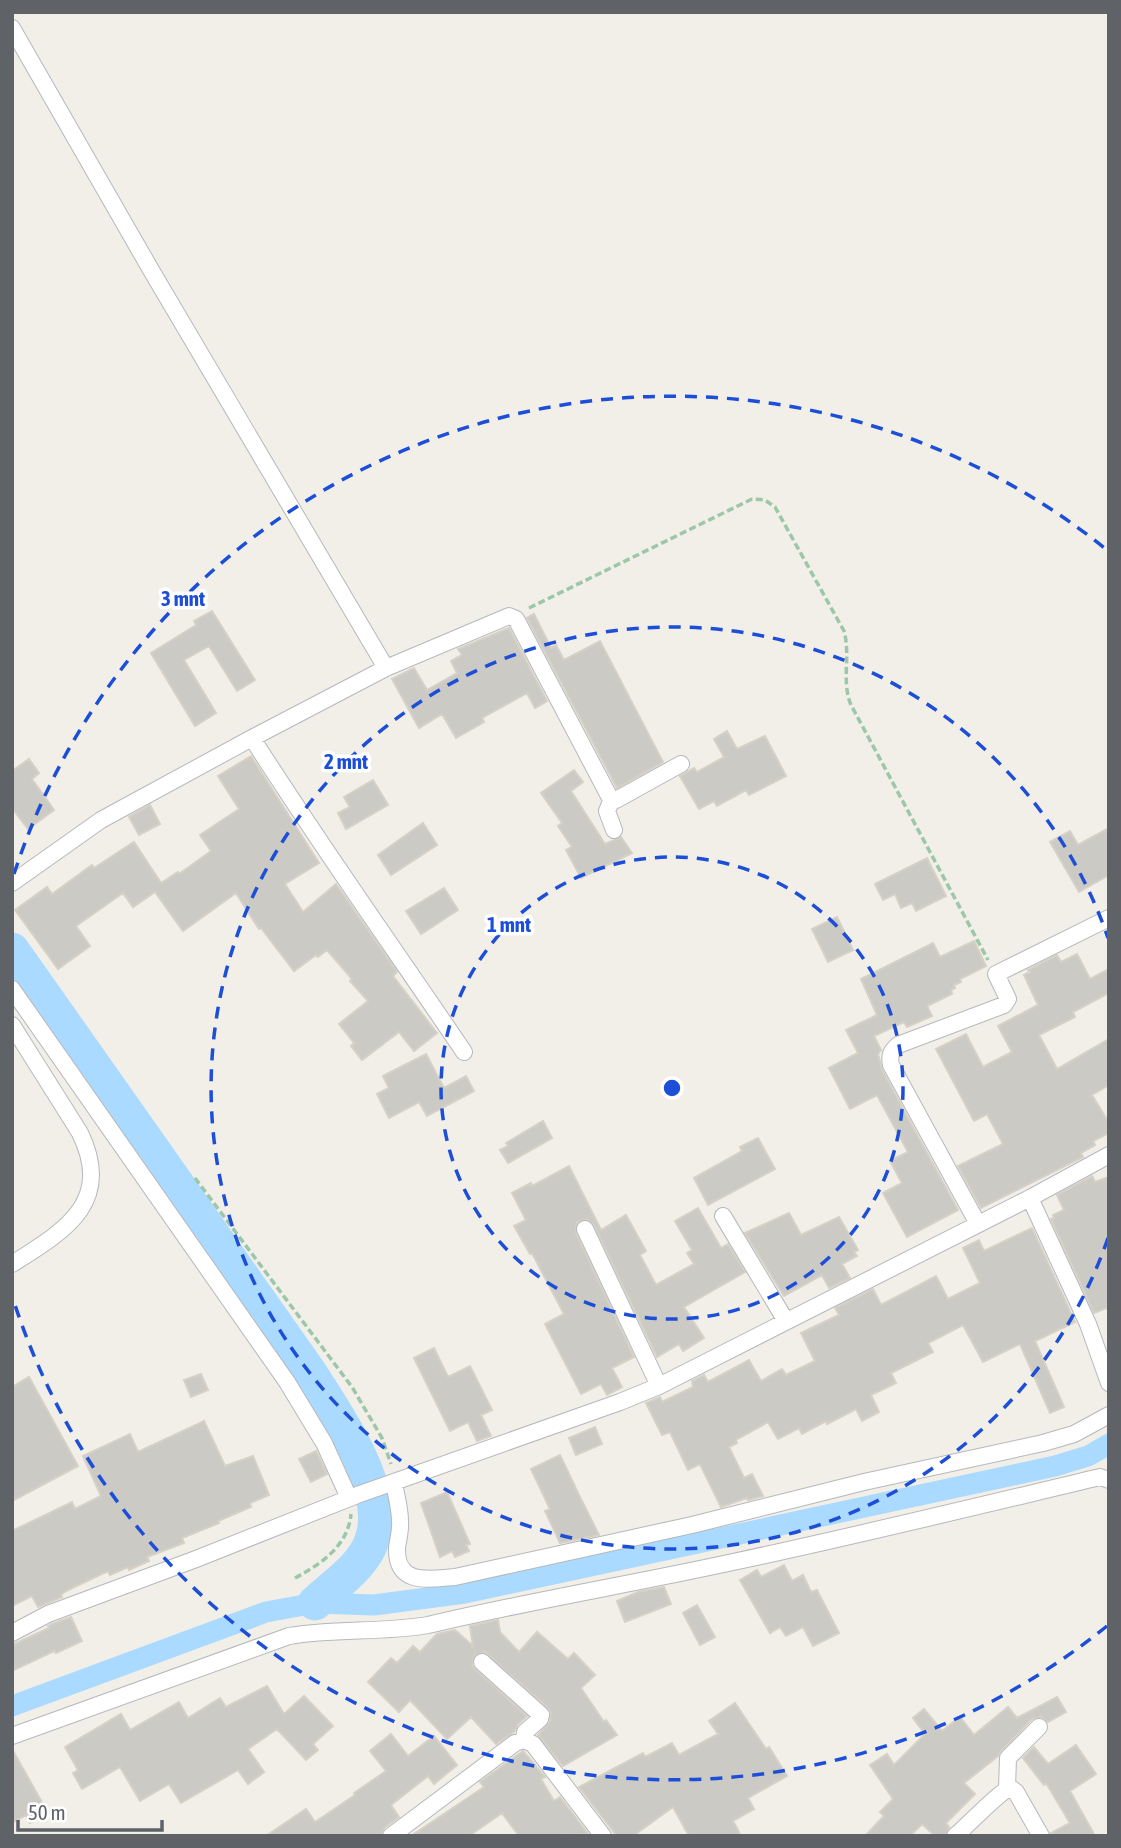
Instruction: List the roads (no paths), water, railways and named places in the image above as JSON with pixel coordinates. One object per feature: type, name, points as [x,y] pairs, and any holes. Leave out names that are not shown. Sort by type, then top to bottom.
[{"type":"street","points":[[12,28],[386,668]]},
{"type":"street","points":[[12,883],[101,820],[252,738],[386,668],[509,616],[513,616],[612,799]]},
{"type":"street","points":[[252,738],[320,845],[464,1052]]},
{"type":"street","points":[[612,799],[616,800],[681,764]]},
{"type":"street","points":[[612,799],[607,811],[614,830]]},
{"type":"street","points":[[978,1224],[889,1057],[898,1045],[1004,1005],[1008,999],[996,974],[1109,918]]},
{"type":"street","points":[[12,989],[287,1382],[355,1496]]},
{"type":"street","points":[[12,1025],[80,1133],[88,1148],[92,1169],[88,1196],[81,1212],[68,1226],[12,1264]]},
{"type":"street","points":[[12,1633],[48,1614],[355,1496],[659,1386],[1030,1198],[1109,1155]]},
{"type":"street","points":[[1030,1198],[1088,1324],[1109,1384]]},
{"type":"street","points":[[723,1216],[786,1321]]},
{"type":"street","points":[[585,1229],[659,1386]]},
{"type":"street","points":[[387,1485],[400,1513],[397,1551],[404,1571],[410,1577],[422,1580],[444,1578],[691,1525],[864,1482],[1043,1443],[1074,1434],[1109,1415]]},
{"type":"street","points":[[12,1735],[289,1636],[321,1632],[408,1629],[580,1591],[806,1547],[1100,1477],[1109,1480]]},
{"type":"street","points":[[482,1662],[541,1715],[525,1732],[524,1740]]},
{"type":"street","points":[[1007,1788],[1009,1758],[1012,1752],[1040,1727]]},
{"type":"street","points":[[391,1836],[515,1743],[524,1740],[533,1744],[603,1836]]},
{"type":"street","points":[[955,1836],[1007,1788],[1016,1791],[1041,1836]]},
{"type":"waterway","points":[[12,950],[310,1373],[358,1453],[374,1498],[376,1520],[372,1540],[355,1567],[315,1603]]},
{"type":"waterway","points":[[12,1706],[266,1612],[315,1603],[374,1605],[465,1593],[1055,1466],[1088,1456],[1109,1444]]}]
